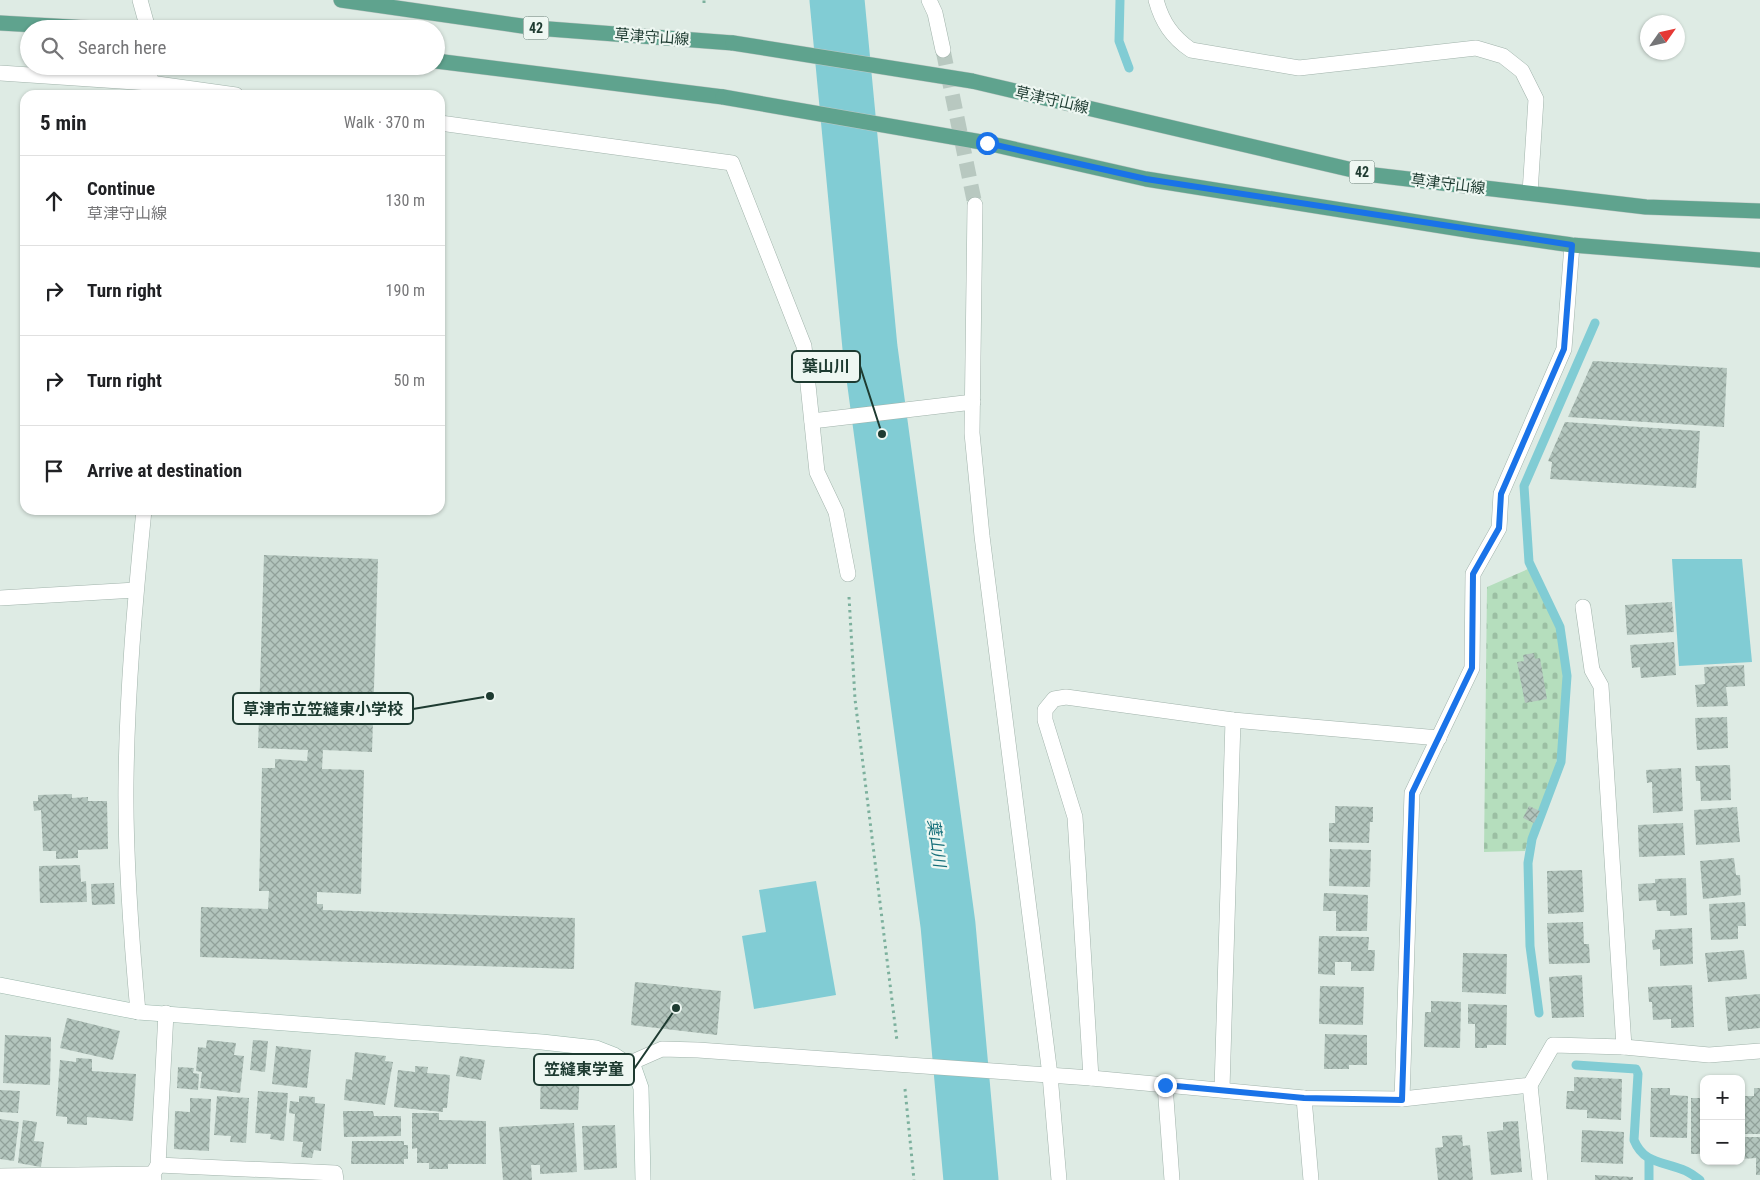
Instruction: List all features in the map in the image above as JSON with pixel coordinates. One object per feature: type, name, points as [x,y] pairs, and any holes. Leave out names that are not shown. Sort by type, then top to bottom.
[{"type":"main road","name":"草津守山線","points":[[341,0],[536,28],[733,43],[972,81],[1374,175],[1646,207],[1760,211]]},
{"type":"main road","points":[[0,23],[20,24]]},
{"type":"main road","points":[[445,62],[723,97],[987,143],[1146,179],[1572,245],[1760,260]]},
{"type":"street","points":[[140,0],[146,20]]},
{"type":"street","points":[[929,0],[935,13],[943,50]]},
{"type":"street","points":[[1156,0],[1160,16],[1176,40],[1191,50],[1299,68],[1476,48],[1503,56],[1522,71],[1536,99],[1530,193]]},
{"type":"street","points":[[0,73],[164,90]]},
{"type":"street","points":[[150,75],[150,89]]},
{"type":"street","points":[[445,124],[732,163],[804,346],[817,472],[836,512],[848,574]]},
{"type":"street","points":[[975,205],[972,433],[982,536],[1050,1075],[1059,1180]]},
{"type":"street","points":[[1402,1100],[1412,793],[1472,668],[1473,574],[1499,528],[1501,494],[1564,349],[1572,245]]},
{"type":"street","points":[[812,421],[973,402]]},
{"type":"street","points":[[138,1012],[131,935],[126,783],[130,660],[144,515]]},
{"type":"street","points":[[0,598],[136,590]]},
{"type":"street","points":[[1583,607],[1592,670],[1601,686],[1624,1047]]},
{"type":"street","points":[[1091,1078],[1075,817],[1045,720],[1045,710],[1054,699],[1066,698],[1233,720],[1439,738]]},
{"type":"street","points":[[1222,1089],[1233,720]]},
{"type":"street","points":[[0,985],[138,1012],[542,1042],[596,1048],[634,1068],[641,1088],[643,1180]]},
{"type":"street","points":[[155,1173],[166,1013]]},
{"type":"street","points":[[1540,1180],[1530,1085],[1553,1045],[1624,1047],[1710,1055],[1760,1051]]},
{"type":"street","points":[[628,1064],[662,1049],[698,1050],[900,1066],[1091,1078],[1304,1098],[1402,1100],[1530,1085]]},
{"type":"street","points":[[1165,1085],[1172,1180]]},
{"type":"street","points":[[1304,1098],[1311,1180]]},
{"type":"street","points":[[0,1176],[155,1173],[335,1173],[336,1180]]},
{"type":"path","points":[[848,574],[855,700],[900,1066],[906,1098],[914,1180]]},
{"type":"green space","points":[[1528,569],[1552,616],[1560,646],[1563,702],[1560,739],[1551,782],[1525,851],[1484,852],[1487,587]]},
{"type":"water","points":[[1672,559],[1742,559],[1752,662],[1679,666]]},
{"type":"water","points":[[816,881],[836,995],[754,1009],[742,936],[766,932],[759,890]]},
{"type":"building","points":[[1593,361],[1727,368],[1724,427],[1568,417]]},
{"type":"building","points":[[1565,422],[1700,431],[1696,488],[1550,479],[1552,462],[1548,461]]},
{"type":"building","points":[[264,555],[378,559],[372,752],[323,750],[322,769],[364,770],[361,894],[317,892],[317,904],[323,904],[323,910],[575,918],[574,969],[200,957],[201,907],[268,909],[269,891],[259,891],[262,768],[275,768],[275,759],[307,761],[308,750],[258,748]]},
{"type":"building","points":[[1672,602],[1674,632],[1627,635],[1625,605]]},
{"type":"building","points":[[1674,642],[1676,675],[1641,678],[1640,667],[1632,668],[1630,645]]},
{"type":"building","points":[[1534,653],[1535,659],[1540,658],[1547,699],[1525,703],[1517,662],[1524,661],[1523,655]]},
{"type":"building","points":[[1744,665],[1745,686],[1726,687],[1728,706],[1697,707],[1695,685],[1705,684],[1704,667]]},
{"type":"building","points":[[1727,717],[1728,748],[1697,750],[1695,718]]},
{"type":"building","points":[[1730,765],[1731,800],[1701,801],[1700,781],[1696,781],[1695,766]]},
{"type":"building","points":[[1681,768],[1683,811],[1653,813],[1652,782],[1647,783],[1646,770]]},
{"type":"building","points":[[72,794],[72,798],[88,797],[88,801],[107,801],[108,849],[78,850],[78,858],[56,859],[56,851],[43,851],[41,810],[34,811],[33,801],[38,801],[38,795]]},
{"type":"building","points":[[1335,806],[1373,807],[1373,822],[1370,822],[1369,843],[1329,842],[1329,823],[1335,823]]},
{"type":"building","points":[[1529,806],[1540,811],[1534,823],[1523,818]]},
{"type":"building","points":[[1737,807],[1740,842],[1696,845],[1694,810]]},
{"type":"building","points":[[1683,823],[1685,855],[1639,857],[1638,825]]},
{"type":"building","points":[[1330,849],[1371,850],[1370,887],[1329,886]]},
{"type":"building","points":[[1734,858],[1736,875],[1740,875],[1741,895],[1703,899],[1700,861]]},
{"type":"building","points":[[80,865],[81,882],[86,881],[87,902],[40,903],[39,866]]},
{"type":"building","points":[[1582,870],[1584,912],[1548,914],[1547,871]]},
{"type":"building","points":[[1686,878],[1687,915],[1670,916],[1670,911],[1657,911],[1656,900],[1639,901],[1638,884],[1655,883],[1655,879]]},
{"type":"building","points":[[114,883],[115,904],[92,905],[91,884]]},
{"type":"building","points":[[1324,893],[1368,895],[1367,931],[1336,931],[1336,911],[1323,911]]},
{"type":"building","points":[[1745,902],[1746,926],[1738,926],[1738,939],[1711,940],[1709,904]]},
{"type":"building","points":[[1583,922],[1584,944],[1589,944],[1590,963],[1549,964],[1547,923]]},
{"type":"building","points":[[1692,928],[1693,964],[1660,966],[1660,949],[1653,950],[1652,940],[1655,939],[1655,930]]},
{"type":"building","points":[[1319,936],[1369,937],[1368,950],[1375,950],[1374,971],[1351,971],[1351,962],[1335,962],[1335,975],[1318,974]]},
{"type":"building","points":[[1744,950],[1747,979],[1708,982],[1705,953]]},
{"type":"building","points":[[1463,953],[1507,954],[1506,994],[1462,992]]},
{"type":"building","points":[[1582,975],[1584,1017],[1552,1018],[1549,977]]},
{"type":"building","points":[[635,982],[721,991],[717,1035],[631,1025]]},
{"type":"building","points":[[1692,985],[1694,1027],[1671,1028],[1671,1019],[1653,1020],[1652,1002],[1649,1002],[1648,987]]},
{"type":"building","points":[[1320,986],[1364,987],[1363,1025],[1319,1024]]},
{"type":"building","points":[[1760,994],[1760,1028],[1728,1031],[1725,997]]},
{"type":"building","points":[[1431,1001],[1461,1002],[1460,1048],[1424,1047],[1425,1012],[1431,1012]]},
{"type":"building","points":[[1468,1004],[1507,1005],[1506,1045],[1487,1045],[1487,1048],[1475,1048],[1475,1024],[1468,1024]]},
{"type":"building","points":[[67,1018],[120,1031],[113,1060],[60,1048]]},
{"type":"building","points":[[1325,1034],[1367,1035],[1367,1065],[1349,1065],[1349,1069],[1324,1069]]},
{"type":"building","points":[[5,1035],[51,1037],[50,1085],[3,1083]]},
{"type":"building","points":[[207,1040],[236,1043],[234,1055],[244,1056],[240,1093],[200,1088],[202,1072],[196,1071],[198,1047],[206,1048]]},
{"type":"building","points":[[253,1040],[268,1041],[265,1072],[250,1070]]},
{"type":"building","points":[[276,1046],[311,1050],[307,1088],[272,1084]]},
{"type":"building","points":[[355,1052],[386,1056],[385,1061],[393,1062],[385,1105],[344,1100],[346,1079],[352,1080]]},
{"type":"building","points":[[460,1056],[485,1060],[481,1080],[456,1076]]},
{"type":"building","points":[[76,1058],[92,1059],[92,1071],[136,1074],[133,1121],[87,1117],[87,1125],[67,1124],[67,1117],[56,1116],[60,1060],[76,1062]]},
{"type":"building","points":[[415,1066],[428,1067],[427,1073],[450,1075],[447,1108],[443,1108],[443,1112],[394,1107],[398,1070],[415,1072]]},
{"type":"building","points":[[178,1067],[194,1068],[193,1073],[199,1074],[198,1090],[177,1088]]},
{"type":"building","points":[[541,1073],[580,1075],[578,1110],[540,1109]]},
{"type":"building","points":[[1574,1077],[1622,1079],[1621,1120],[1587,1118],[1587,1110],[1566,1109],[1567,1091],[1574,1091]]},
{"type":"building","points":[[1651,1088],[1670,1088],[1670,1095],[1688,1096],[1687,1138],[1650,1137]]},
{"type":"building","points":[[1754,1088],[1760,1088],[1760,1134],[1745,1134],[1745,1096],[1754,1096]]},
{"type":"building","points":[[0,1090],[20,1091],[18,1113],[0,1112]]},
{"type":"building","points":[[258,1091],[288,1093],[284,1141],[270,1139],[271,1134],[255,1133]]},
{"type":"building","points":[[217,1096],[249,1098],[246,1143],[230,1142],[231,1136],[214,1135]]},
{"type":"building","points":[[299,1096],[315,1097],[315,1103],[325,1104],[321,1151],[314,1150],[312,1158],[301,1157],[303,1142],[293,1141],[295,1114],[289,1113],[290,1101],[299,1102]]},
{"type":"building","points":[[190,1098],[211,1099],[209,1151],[174,1149],[175,1111],[190,1112]]},
{"type":"building","points":[[1691,1098],[1700,1098],[1700,1154],[1691,1154]]},
{"type":"building","points":[[343,1111],[373,1111],[374,1116],[401,1116],[401,1136],[344,1137]]},
{"type":"building","points":[[412,1113],[439,1113],[439,1120],[486,1121],[486,1164],[448,1164],[448,1169],[429,1169],[429,1163],[417,1163],[417,1148],[412,1149]]},
{"type":"building","points":[[0,1119],[19,1122],[14,1161],[0,1159]]},
{"type":"building","points":[[23,1120],[37,1122],[34,1141],[44,1142],[41,1167],[18,1163]]},
{"type":"building","points":[[1518,1121],[1522,1172],[1491,1175],[1487,1132],[1503,1130],[1503,1122]]},
{"type":"building","points":[[574,1123],[577,1172],[540,1174],[540,1165],[531,1165],[532,1180],[503,1180],[499,1127]]},
{"type":"building","points":[[615,1125],[617,1168],[584,1170],[582,1126]]},
{"type":"building","points":[[1582,1130],[1624,1132],[1623,1164],[1581,1162]]},
{"type":"building","points":[[1462,1135],[1463,1146],[1470,1145],[1473,1180],[1438,1180],[1435,1148],[1443,1147],[1442,1136]]},
{"type":"building","points":[[1745,1137],[1760,1137],[1760,1175],[1756,1175],[1756,1158],[1745,1159]]},
{"type":"building","points":[[352,1141],[404,1141],[404,1145],[408,1145],[408,1159],[404,1159],[404,1164],[351,1164]]},
{"type":"building","points":[[1595,1175],[1633,1177],[1633,1180],[1595,1180]]},
{"type":"waterway","name":"葉山川","points":[[837,0],[870,348],[948,925],[971,1180]]},
{"type":"waterway","points":[[1120,0],[1119,41],[1129,68]]},
{"type":"waterway","points":[[1539,1013],[1530,946],[1528,863],[1532,839],[1561,762],[1567,676],[1560,627],[1529,562],[1524,486],[1595,323]]},
{"type":"waterway","points":[[1576,1065],[1636,1069],[1638,1074],[1634,1140],[1638,1148],[1649,1158],[1686,1171],[1700,1180]]},
{"type":"waterway","points":[[1649,1161],[1649,1180]]},
{"type":"tunnel","points":[[943,50],[975,205]]},
{"type":"place","name":"葉山川","points":[[882,434]]},
{"type":"place","name":"草津市立笠縫東小学校","points":[[490,696]]},
{"type":"place","name":"笠縫東学童","points":[[676,1008]]},
{"type":"route","points":[[987,143],[1146,179],[1572,245],[1564,349],[1501,494],[1499,528],[1473,574],[1472,668],[1412,793],[1402,1100],[1304,1098],[1165,1085]]}]
